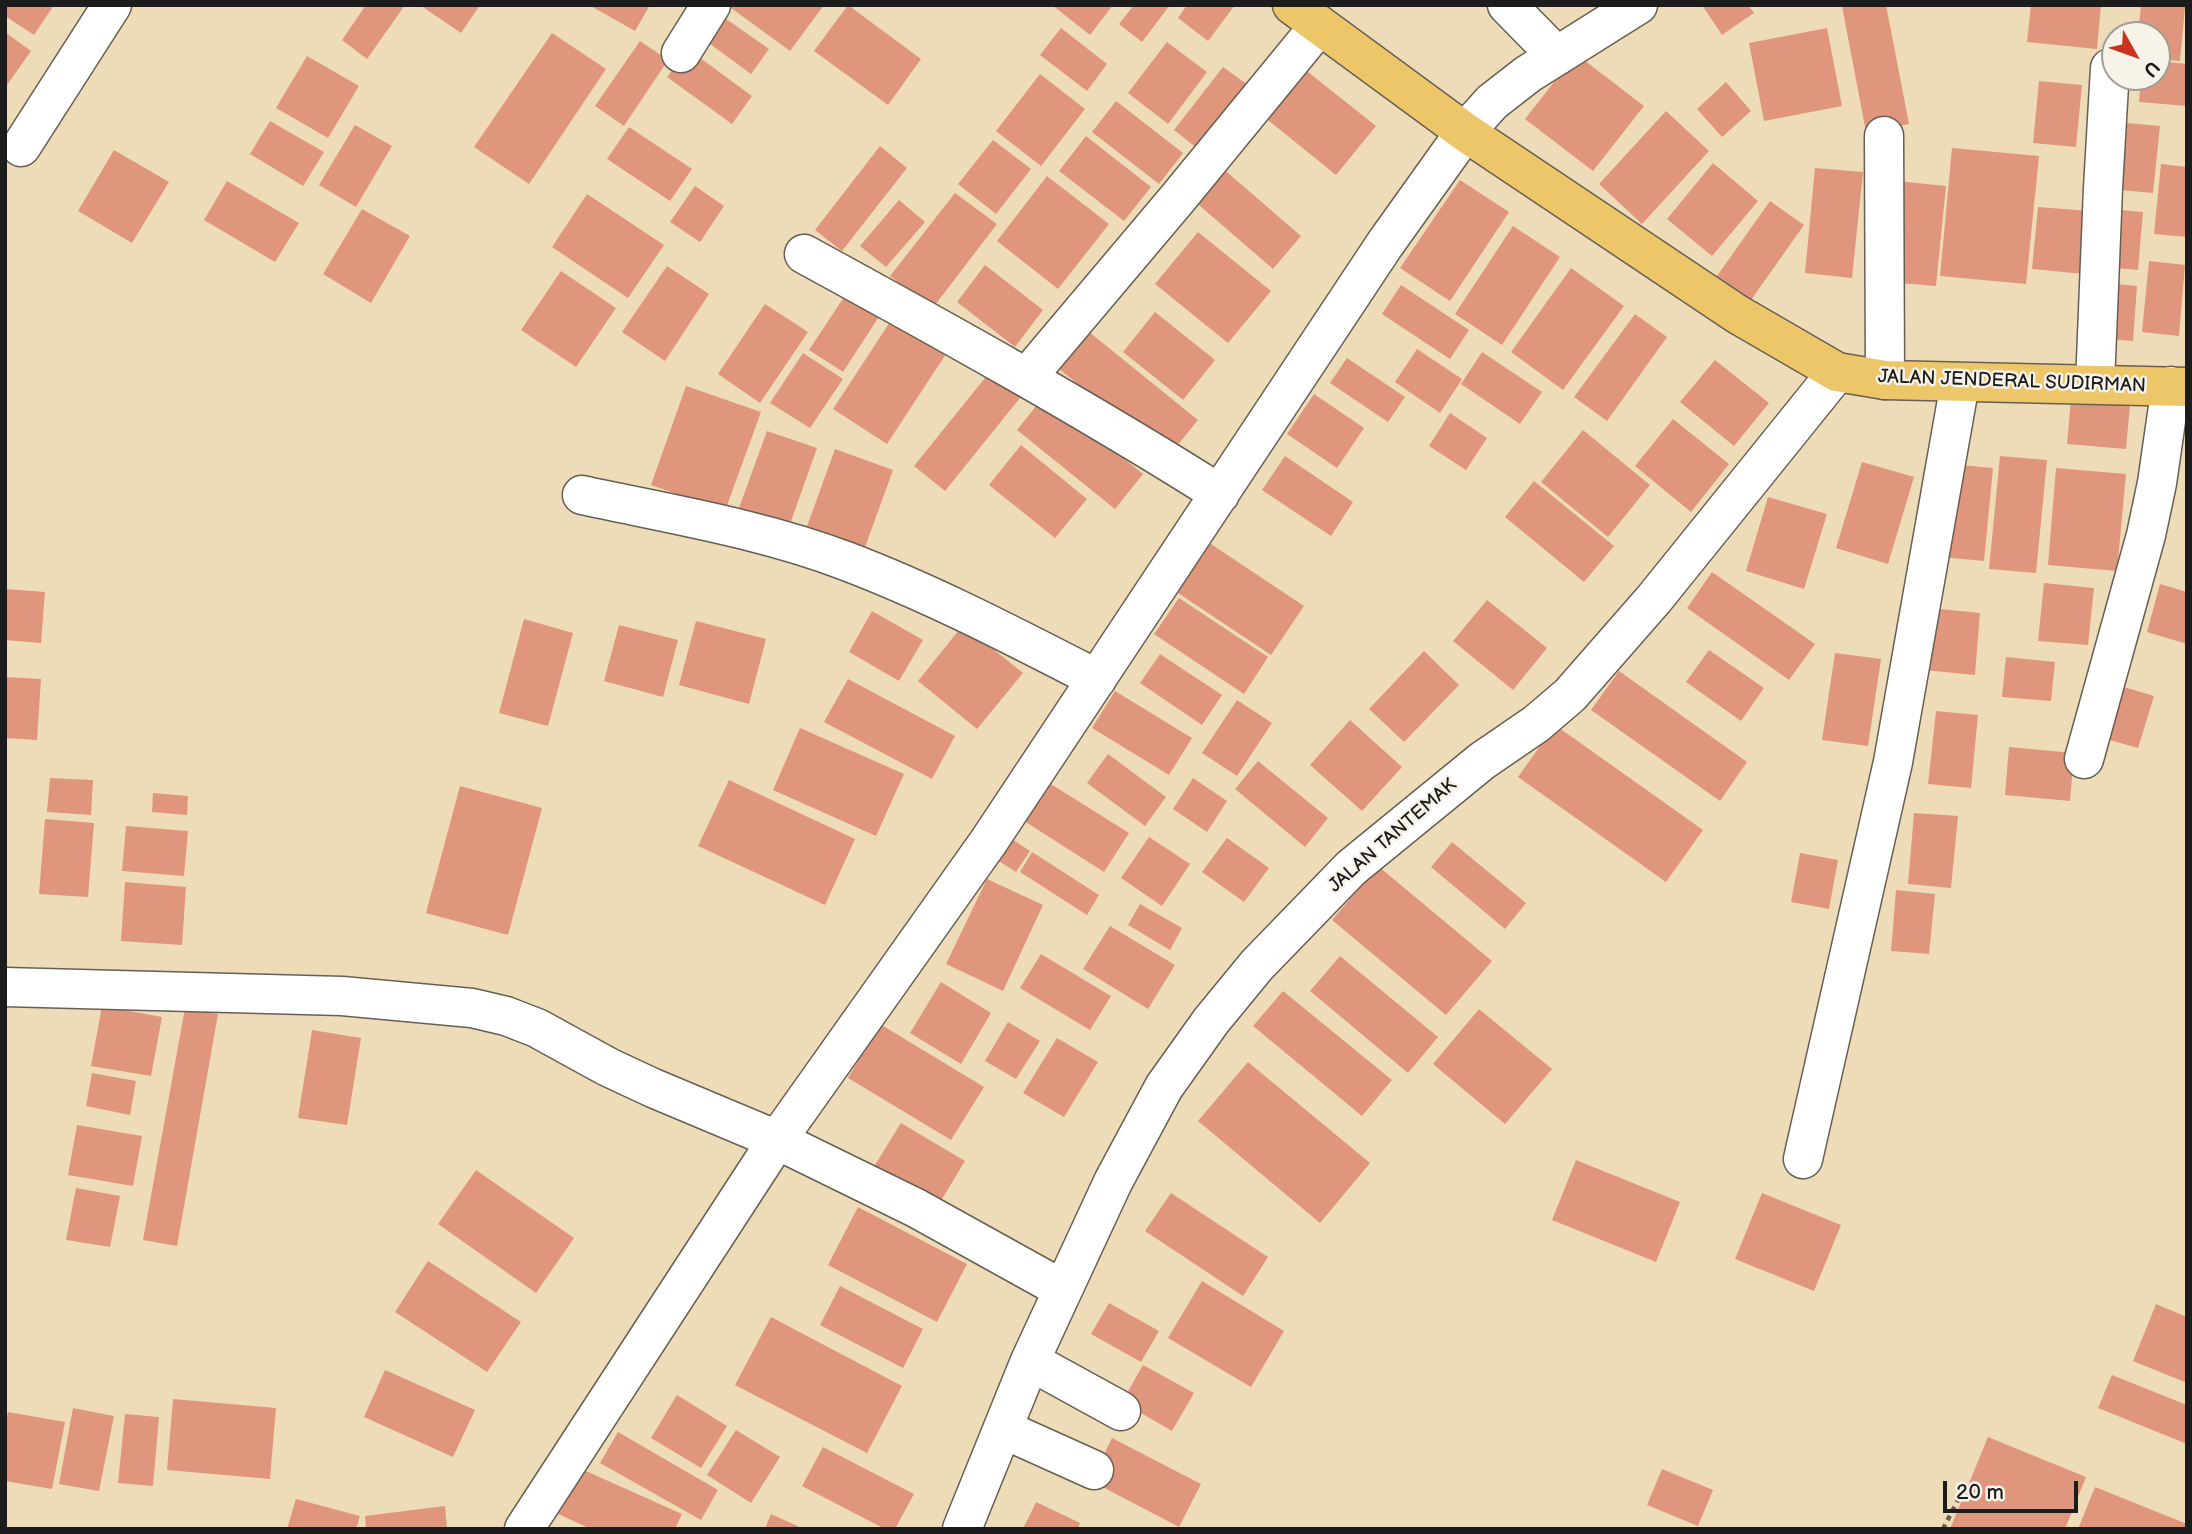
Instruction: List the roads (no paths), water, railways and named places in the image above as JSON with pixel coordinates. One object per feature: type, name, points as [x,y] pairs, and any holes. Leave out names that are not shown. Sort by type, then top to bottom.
[{"type":"main road","points":[[1305,15],[1465,132],[1737,314],[1837,372]]},
{"type":"main road","name":"JALAN JENDERAL SUDIRMAN","points":[[1837,372],[1885,380],[2179,386]]},
{"type":"street","points":[[20,147],[112,5]]},
{"type":"street","points":[[681,53],[711,5]]},
{"type":"street","points":[[1507,5],[1557,56]]},
{"type":"street","points":[[524,1529],[777,1140],[989,841],[1385,244],[1465,132],[1492,102],[1528,74],[1638,5]]},
{"type":"street","points":[[1027,377],[1178,198],[1305,15]]},
{"type":"street","points":[[2095,384],[2109,91]]},
{"type":"street","points":[[1884,136],[1885,380]]},
{"type":"street","points":[[804,254],[1027,377],[1123,433],[1220,495]]},
{"type":"street","name":"JALAN TANTEMAK","points":[[962,1529],[1030,1361],[1113,1182],[1164,1087],[1211,1021],[1257,965],[1308,911],[1381,842],[1570,695],[1654,599],[1837,372]]},
{"type":"street","points":[[1803,1159],[1893,762],[1960,383]]},
{"type":"street","points":[[2084,759],[2146,535],[2179,386]]},
{"type":"street","points":[[582,495],[747,531],[844,560],[962,610],[1097,679]]},
{"type":"street","points":[[5,987],[342,996],[472,1008],[506,1016],[537,1028],[608,1067],[777,1140],[916,1208],[1062,1289]]},
{"type":"street","points":[[1030,1361],[1121,1411]]},
{"type":"street","points":[[1003,1429],[1094,1470]]}]
